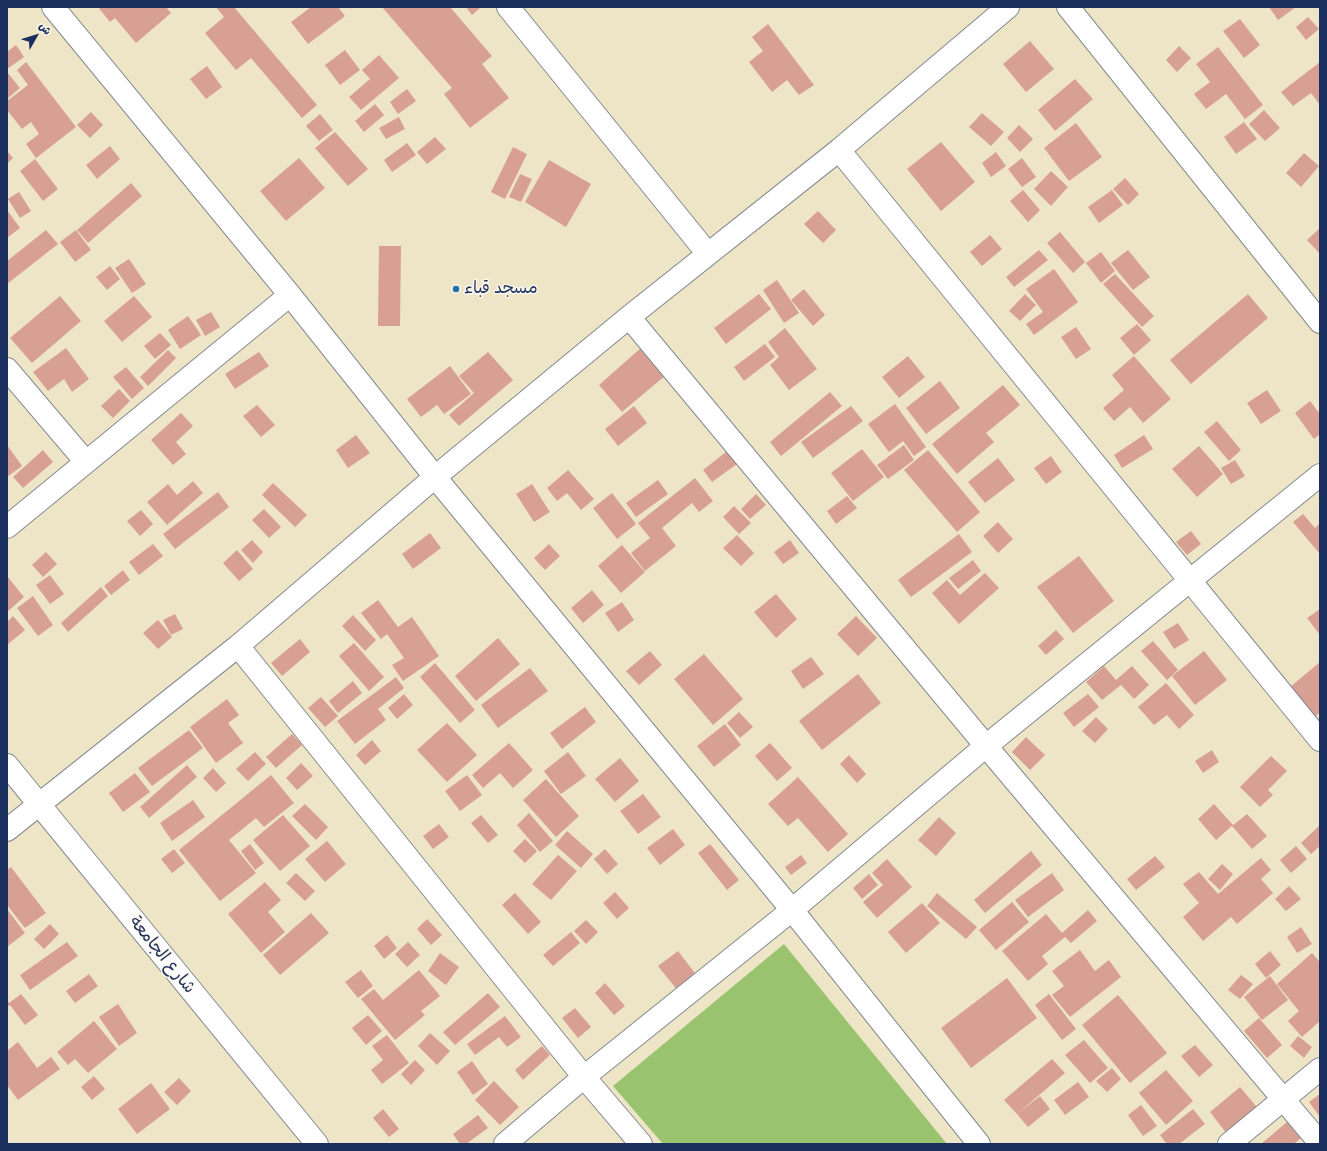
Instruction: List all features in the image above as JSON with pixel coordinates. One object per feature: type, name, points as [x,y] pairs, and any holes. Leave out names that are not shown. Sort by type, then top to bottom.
[{"type":"street","points":[[53,7],[290,295],[435,477],[792,910],[979,1144]]},
{"type":"street","points":[[508,7],[708,254]]},
{"type":"street","points":[[7,830],[238,646],[435,477],[629,317],[839,150],[1008,7]]},
{"type":"street","points":[[1068,7],[1317,310]]},
{"type":"street","points":[[839,150],[1320,740]]},
{"type":"street","points":[[7,527],[290,295]]},
{"type":"street","points":[[629,317],[986,746],[1320,1143]]},
{"type":"street","points":[[7,369],[86,462]]},
{"type":"street","points":[[505,1144],[584,1077],[792,910],[986,746],[1320,475]]},
{"type":"street","points":[[238,646],[584,1077],[641,1144]]},
{"type":"street","name":"شارع الجامعة","points":[[7,765],[317,1144]]},
{"type":"street","points":[[1229,1144],[1320,1069]]},
{"type":"green space","points":[[784,944],[947,1144],[663,1144],[613,1086]]},
{"type":"building","points":[[98,7],[166,7],[171,13],[136,43],[115,18],[110,22]]},
{"type":"building","points":[[216,7],[234,7],[317,105],[302,118],[251,58],[236,70],[205,33],[224,17]]},
{"type":"building","points":[[311,7],[338,7],[345,16],[308,44],[291,22]]},
{"type":"building","points":[[382,7],[450,7],[492,56],[482,64],[509,98],[470,128],[444,94],[452,88]]},
{"type":"building","points":[[466,7],[481,7],[472,15]]},
{"type":"building","points":[[1269,7],[1296,7],[1278,20]]},
{"type":"building","points":[[1308,17],[1319,29],[1306,40],[1296,27]]},
{"type":"building","points":[[1240,19],[1260,45],[1244,58],[1223,31]]},
{"type":"building","points":[[768,24],[814,85],[799,95],[787,80],[772,92],[749,62],[763,51],[752,37]]},
{"type":"building","points":[[1030,41],[1054,69],[1026,92],[1003,64]]},
{"type":"building","points":[[16,45],[24,57],[7,69],[7,52]]},
{"type":"building","points":[[1179,46],[1191,58],[1177,72],[1166,60]]},
{"type":"building","points":[[1218,47],[1263,105],[1245,119],[1226,94],[1206,109],[1194,94],[1210,82],[1196,64]]},
{"type":"building","points":[[345,50],[360,70],[340,85],[325,65]]},
{"type":"building","points":[[379,55],[399,78],[361,110],[349,97],[370,79],[362,70]]},
{"type":"building","points":[[26,62],[76,127],[36,158],[26,144],[39,134],[31,122],[22,129],[7,110],[7,101],[28,85],[17,70]]},
{"type":"building","points":[[1320,62],[1320,105],[1311,93],[1293,106],[1281,92]]},
{"type":"building","points":[[207,66],[222,87],[206,99],[190,79]]},
{"type":"building","points":[[7,72],[20,88],[7,99]]},
{"type":"building","points":[[1075,79],[1093,99],[1055,131],[1038,110]]},
{"type":"building","points":[[407,89],[416,101],[398,114],[390,102]]},
{"type":"building","points":[[375,104],[384,115],[364,132],[355,121]]},
{"type":"building","points":[[1264,110],[1280,128],[1265,141],[1249,124]]},
{"type":"building","points":[[91,112],[103,125],[90,138],[77,125]]},
{"type":"building","points":[[982,113],[1004,132],[991,146],[969,127]]},
{"type":"building","points":[[320,114],[333,130],[319,141],[306,126]]},
{"type":"building","points":[[399,117],[405,129],[386,139],[379,128]]},
{"type":"building","points":[[1244,122],[1257,139],[1236,154],[1224,137]]},
{"type":"building","points":[[1076,123],[1102,157],[1069,181],[1044,148]]},
{"type":"building","points":[[1019,125],[1033,139],[1020,152],[1007,138]]},
{"type":"building","points":[[335,132],[368,169],[348,186],[315,148]]},
{"type":"building","points":[[435,137],[446,149],[427,164],[417,152]]},
{"type":"building","points":[[941,142],[975,182],[941,211],[907,169]]},
{"type":"building","points":[[407,143],[416,155],[392,172],[384,160]]},
{"type":"building","points":[[110,146],[120,159],[97,179],[86,165]]},
{"type":"building","points":[[513,147],[527,154],[505,199],[491,192]]},
{"type":"building","points":[[7,151],[13,158],[7,164]]},
{"type":"building","points":[[996,152],[1006,166],[991,177],[982,163]]},
{"type":"building","points":[[1304,153],[1319,166],[1301,187],[1286,173]]},
{"type":"building","points":[[299,158],[325,188],[286,221],[260,191]]},
{"type":"building","points":[[1022,158],[1036,177],[1022,187],[1008,169]]},
{"type":"building","points":[[35,159],[58,189],[43,201],[20,171]]},
{"type":"building","points":[[549,160],[591,184],[566,227],[525,202]]},
{"type":"building","points":[[1051,171],[1068,187],[1051,206],[1034,189]]},
{"type":"building","points":[[520,174],[532,179],[521,202],[509,197]]},
{"type":"building","points":[[1125,178],[1139,194],[1128,205],[1113,189]]},
{"type":"building","points":[[131,183],[142,196],[88,243],[77,230]]},
{"type":"building","points":[[1023,190],[1040,210],[1028,222],[1010,201]]},
{"type":"building","points":[[1112,190],[1123,205],[1099,223],[1088,207]]},
{"type":"building","points":[[19,192],[31,211],[20,218],[8,199]]},
{"type":"building","points":[[7,210],[20,228],[7,238]]},
{"type":"building","points":[[818,211],[836,230],[823,243],[804,224]]},
{"type":"building","points":[[1320,228],[1320,254],[1307,240]]},
{"type":"building","points":[[46,230],[58,244],[7,284],[7,261]]},
{"type":"building","points":[[76,230],[91,250],[75,262],[60,242]]},
{"type":"building","points":[[1060,232],[1085,262],[1073,273],[1047,243]]},
{"type":"building","points":[[990,235],[1002,249],[982,266],[970,252]]},
{"type":"building","points":[[379,246],[401,246],[400,326],[378,326]]},
{"type":"building","points":[[1039,250],[1048,260],[1014,287],[1006,277]]},
{"type":"building","points":[[1128,250],[1150,277],[1133,290],[1111,263]]},
{"type":"building","points":[[1101,252],[1115,271],[1101,283],[1086,263]]},
{"type":"building","points":[[129,259],[146,284],[132,293],[115,268]]},
{"type":"building","points":[[110,266],[120,279],[107,290],[96,277]]},
{"type":"building","points":[[1054,269],[1078,302],[1034,335],[1026,324],[1043,312],[1026,289]]},
{"type":"building","points":[[1115,274],[1154,316],[1142,327],[1103,284]]},
{"type":"building","points":[[777,280],[799,313],[784,323],[763,290]]},
{"type":"building","points":[[804,289],[825,315],[813,326],[791,300]]},
{"type":"building","points":[[759,294],[771,309],[726,344],[714,328]]},
{"type":"building","points":[[1025,294],[1036,305],[1020,321],[1009,311]]},
{"type":"building","points":[[1248,294],[1268,318],[1191,384],[1170,360]]},
{"type":"building","points":[[60,296],[81,321],[32,363],[10,338]]},
{"type":"building","points":[[134,296],[152,317],[122,342],[104,321]]},
{"type":"building","points":[[211,312],[220,327],[205,336],[196,320]]},
{"type":"building","points":[[188,316],[201,335],[180,349],[168,330]]},
{"type":"building","points":[[1137,324],[1151,340],[1134,355],[1120,338]]},
{"type":"building","points":[[1076,327],[1091,349],[1076,359],[1061,337]]},
{"type":"building","points":[[785,328],[817,369],[789,390],[770,365],[779,357],[768,342]]},
{"type":"building","points":[[160,333],[171,345],[155,359],[144,346]]},
{"type":"building","points":[[765,344],[775,357],[744,381],[734,367]]},
{"type":"building","points":[[642,347],[666,375],[622,412],[599,385]]},
{"type":"building","points":[[66,348],[89,379],[72,392],[64,379],[48,391],[33,372]]},
{"type":"building","points":[[168,350],[176,358],[148,386],[140,377]]},
{"type":"building","points":[[259,352],[269,366],[235,389],[225,374]]},
{"type":"building","points":[[488,352],[513,380],[459,426],[449,415],[474,393],[459,376]]},
{"type":"building","points":[[908,356],[925,377],[899,398],[882,377]]},
{"type":"building","points":[[1134,356],[1171,399],[1143,423],[1130,407],[1114,421],[1103,408],[1124,390],[1112,375]]},
{"type":"building","points":[[450,366],[471,394],[444,414],[437,405],[421,417],[407,399]]},
{"type":"building","points":[[126,367],[144,388],[132,399],[113,377]]},
{"type":"building","points":[[940,381],[960,408],[926,434],[906,408]]},
{"type":"building","points":[[1003,385],[1020,405],[986,433],[994,442],[957,474],[932,444]]},
{"type":"building","points":[[119,389],[130,401],[113,418],[101,406]]},
{"type":"building","points":[[1267,390],[1281,411],[1261,424],[1247,403]]},
{"type":"building","points":[[830,392],[842,406],[781,456],[770,442]]},
{"type":"building","points":[[1310,401],[1320,414],[1320,434],[1314,439],[1295,413]]},
{"type":"building","points":[[895,404],[926,447],[914,456],[903,441],[889,452],[868,424]]},
{"type":"building","points":[[257,405],[275,425],[261,437],[243,416]]},
{"type":"building","points":[[634,406],[647,423],[618,446],[605,429]]},
{"type":"building","points":[[851,406],[863,421],[813,458],[801,442]]},
{"type":"building","points":[[181,413],[193,426],[176,442],[186,454],[173,465],[151,440]]},
{"type":"building","points":[[1217,421],[1241,450],[1229,461],[1204,432]]},
{"type":"building","points":[[356,435],[370,453],[348,468],[336,450]]},
{"type":"building","points":[[1144,435],[1153,449],[1122,468],[1114,455]]},
{"type":"building","points":[[7,445],[22,466],[7,477]]},
{"type":"building","points":[[904,445],[914,460],[888,479],[877,465]]},
{"type":"building","points":[[1199,446],[1223,474],[1197,497],[1172,469]]},
{"type":"building","points":[[731,448],[741,461],[712,482],[703,470]]},
{"type":"building","points":[[862,449],[884,477],[853,501],[831,473]]},
{"type":"building","points":[[43,450],[53,462],[23,488],[13,477]]},
{"type":"building","points":[[928,450],[980,512],[957,532],[904,470]]},
{"type":"building","points":[[1051,456],[1062,472],[1046,484],[1034,468]]},
{"type":"building","points":[[998,458],[1015,480],[985,503],[968,482]]},
{"type":"building","points":[[1235,460],[1245,476],[1231,484],[1221,468]]},
{"type":"building","points":[[568,470],[594,499],[581,510],[567,493],[557,501],[547,488]]},
{"type":"building","points":[[695,478],[713,501],[699,512],[692,503],[662,528],[676,546],[645,571],[631,553],[650,538],[638,523]]},
{"type":"building","points":[[658,480],[668,494],[636,517],[626,503]]},
{"type":"building","points":[[193,481],[203,493],[167,525],[147,502],[168,484],[177,495]]},
{"type":"building","points":[[273,483],[307,515],[295,527],[262,495]]},
{"type":"building","points":[[532,484],[550,512],[534,522],[516,494]]},
{"type":"building","points":[[218,492],[229,507],[175,549],[163,534]]},
{"type":"building","points":[[612,493],[636,524],[617,539],[593,508]]},
{"type":"building","points":[[756,494],[766,505],[750,519],[741,509]]},
{"type":"building","points":[[847,496],[857,508],[836,524],[827,511]]},
{"type":"building","points":[[734,506],[751,523],[739,534],[723,517]]},
{"type":"building","points":[[264,509],[281,527],[269,538],[252,520]]},
{"type":"building","points":[[141,510],[153,524],[140,536],[127,521]]},
{"type":"building","points":[[1303,514],[1315,528],[1320,523],[1320,554],[1293,522]]},
{"type":"building","points":[[998,522],[1013,539],[998,553],[983,536]]},
{"type":"building","points":[[1191,531],[1201,544],[1187,555],[1176,542]]},
{"type":"building","points":[[430,533],[441,548],[413,569],[402,554]]},
{"type":"building","points":[[959,534],[972,552],[911,597],[898,580]]},
{"type":"building","points":[[737,535],[754,553],[741,566],[723,548]]},
{"type":"building","points":[[252,540],[263,552],[253,563],[241,550]]},
{"type":"building","points":[[790,540],[799,553],[783,564],[774,552]]},
{"type":"building","points":[[153,544],[163,556],[139,575],[129,562]]},
{"type":"building","points":[[549,544],[560,556],[545,570],[534,558]]},
{"type":"building","points":[[622,545],[645,572],[621,593],[598,566]]},
{"type":"building","points":[[237,550],[253,569],[239,581],[223,563]]},
{"type":"building","points":[[46,552],[57,564],[43,577],[32,565]]},
{"type":"building","points":[[1079,556],[1114,601],[1073,633],[1037,587]]},
{"type":"building","points":[[973,560],[981,571],[958,589],[949,578]]},
{"type":"building","points":[[123,570],[130,580],[111,595],[104,586]]},
{"type":"building","points":[[985,573],[999,588],[959,624],[932,593],[947,580],[960,595]]},
{"type":"building","points":[[50,575],[64,594],[50,604],[36,585]]},
{"type":"building","points":[[7,576],[24,597],[7,612]]},
{"type":"building","points":[[101,587],[108,596],[68,632],[61,623]]},
{"type":"building","points":[[592,590],[604,605],[583,623],[571,608]]},
{"type":"building","points":[[776,594],[797,619],[776,638],[754,612]]},
{"type":"building","points":[[33,596],[53,625],[38,636],[17,608]]},
{"type":"building","points":[[378,600],[398,627],[412,617],[439,656],[403,681],[392,665],[404,658],[387,634],[381,639],[361,613]]},
{"type":"building","points":[[622,602],[634,620],[618,632],[605,613]]},
{"type":"building","points":[[1320,609],[1320,635],[1307,618]]},
{"type":"building","points":[[175,614],[183,629],[171,635],[163,620]]},
{"type":"building","points":[[353,615],[376,640],[365,651],[342,626]]},
{"type":"building","points":[[13,616],[25,630],[7,645],[7,622]]},
{"type":"building","points":[[856,616],[877,638],[858,656],[837,634]]},
{"type":"building","points":[[158,620],[172,637],[158,649],[143,633]]},
{"type":"building","points":[[1178,623],[1189,640],[1174,649],[1163,632]]},
{"type":"building","points":[[1056,630],[1064,639],[1046,655],[1038,646]]},
{"type":"building","points":[[498,638],[520,664],[476,701],[455,676]]},
{"type":"building","points":[[300,639],[310,652],[282,676],[271,663]]},
{"type":"building","points":[[1153,641],[1178,670],[1167,680],[1141,651]]},
{"type":"building","points":[[354,643],[384,677],[369,691],[339,656]]},
{"type":"building","points":[[650,651],[662,665],[639,685],[626,671]]},
{"type":"building","points":[[1204,651],[1227,680],[1195,705],[1172,676]]},
{"type":"building","points":[[704,654],[743,699],[713,725],[674,679]]},
{"type":"building","points":[[811,657],[824,674],[803,689],[791,671]]},
{"type":"building","points":[[1320,662],[1320,712],[1315,717],[1290,687]]},
{"type":"building","points":[[435,663],[475,710],[460,723],[420,677]]},
{"type":"building","points":[[1104,666],[1116,680],[1132,666],[1149,685],[1134,699],[1121,685],[1102,700],[1086,682]]},
{"type":"building","points":[[530,668],[548,691],[498,728],[481,705]]},
{"type":"building","points":[[858,674],[881,703],[822,750],[799,721]]},
{"type":"building","points":[[396,677],[404,688],[378,709],[386,720],[355,744],[337,721]]},
{"type":"building","points":[[353,681],[362,693],[338,713],[329,701]]},
{"type":"building","points":[[1166,683],[1194,715],[1179,729],[1167,715],[1154,725],[1138,707]]},
{"type":"building","points":[[404,694],[413,705],[397,719],[388,708]]},
{"type":"building","points":[[1088,694],[1099,707],[1074,727],[1063,713]]},
{"type":"building","points":[[321,697],[338,716],[325,727],[308,708]]},
{"type":"building","points":[[227,699],[239,715],[228,723],[243,743],[216,763],[190,727]]},
{"type":"building","points":[[585,707],[596,722],[562,749],[550,733]]},
{"type":"building","points":[[739,712],[753,727],[740,738],[727,723]]},
{"type":"building","points":[[1096,717],[1108,729],[1095,743],[1082,731]]},
{"type":"building","points":[[447,723],[477,755],[447,782],[417,750]]},
{"type":"building","points":[[725,724],[741,745],[714,767],[697,746]]},
{"type":"building","points":[[189,730],[203,748],[152,786],[138,768]]},
{"type":"building","points":[[292,734],[302,745],[276,768],[266,757]]},
{"type":"building","points":[[1026,737],[1045,755],[1030,770],[1012,752]]},
{"type":"building","points":[[372,740],[381,751],[365,765],[356,755]]},
{"type":"building","points":[[509,743],[533,770],[513,788],[500,773],[483,788],[472,775]]},
{"type":"building","points":[[770,743],[792,768],[777,781],[755,756]]},
{"type":"building","points":[[1212,750],[1219,762],[1203,773],[1195,761]]},
{"type":"building","points":[[255,752],[266,764],[248,781],[236,769]]},
{"type":"building","points":[[568,752],[586,776],[561,794],[544,771]]},
{"type":"building","points":[[849,755],[866,774],[857,783],[840,764]]},
{"type":"building","points":[[1271,756],[1287,771],[1268,790],[1273,795],[1260,807],[1240,787]]},
{"type":"building","points":[[620,758],[639,781],[615,802],[595,779]]},
{"type":"building","points":[[301,763],[313,776],[297,790],[286,778]]},
{"type":"building","points":[[187,765],[197,777],[149,818],[140,807]]},
{"type":"building","points":[[213,768],[226,783],[216,792],[203,778]]},
{"type":"building","points":[[135,773],[150,792],[123,812],[109,793]]},
{"type":"building","points":[[271,775],[294,803],[264,827],[256,818],[229,840],[256,873],[220,901],[179,850]]},
{"type":"building","points":[[467,775],[482,795],[460,811],[445,791]]},
{"type":"building","points":[[798,777],[848,834],[828,852],[798,818],[788,826],[768,804]]},
{"type":"building","points":[[546,779],[579,816],[556,837],[523,800]]},
{"type":"building","points":[[643,794],[661,817],[638,834],[620,811]]},
{"type":"building","points":[[193,800],[205,817],[172,841],[160,823]]},
{"type":"building","points":[[305,804],[328,827],[316,840],[292,816]]},
{"type":"building","points":[[1214,804],[1233,825],[1216,840],[1198,819]]},
{"type":"building","points":[[529,813],[553,841],[540,852],[517,825]]},
{"type":"building","points":[[1247,814],[1267,836],[1252,849],[1232,826]]},
{"type":"building","points":[[283,815],[310,846],[280,871],[253,840]]},
{"type":"building","points":[[481,815],[498,835],[488,843],[471,823]]},
{"type":"building","points":[[939,817],[956,833],[936,856],[918,840]]},
{"type":"building","points":[[439,824],[449,837],[433,849],[423,836]]},
{"type":"building","points":[[1320,825],[1320,846],[1311,854],[1301,843]]},
{"type":"building","points":[[673,829],[685,845],[660,865],[647,848]]},
{"type":"building","points":[[567,831],[593,854],[581,868],[555,845]]},
{"type":"building","points":[[525,839],[537,851],[525,863],[513,851]]},
{"type":"building","points":[[327,841],[346,864],[325,882],[305,859]]},
{"type":"building","points":[[250,844],[264,863],[255,870],[241,851]]},
{"type":"building","points":[[710,844],[739,880],[727,890],[698,853]]},
{"type":"building","points":[[1296,846],[1307,859],[1291,873],[1280,860]]},
{"type":"building","points":[[174,849],[185,863],[172,873],[161,859]]},
{"type":"building","points":[[605,849],[618,864],[607,874],[594,859]]},
{"type":"building","points":[[1031,851],[1042,865],[985,913],[974,900]]},
{"type":"building","points":[[558,855],[577,871],[551,900],[532,884]]},
{"type":"building","points":[[801,855],[807,863],[791,875],[785,867]]},
{"type":"building","points":[[1155,856],[1165,867],[1136,890],[1127,879]]},
{"type":"building","points":[[1261,858],[1271,870],[1261,879],[1273,893],[1237,924],[1231,917],[1203,941],[1183,917],[1199,903],[1183,884],[1199,872],[1218,894]]},
{"type":"building","points":[[887,859],[912,887],[877,918],[863,902],[883,885],[872,873]]},
{"type":"building","points":[[1222,864],[1233,874],[1220,890],[1208,879]]},
{"type":"building","points":[[11,867],[46,913],[25,928],[7,905],[7,870]]},
{"type":"building","points":[[296,873],[315,891],[305,901],[286,883]]},
{"type":"building","points":[[1052,873],[1064,890],[1028,917],[1015,900]]},
{"type":"building","points":[[869,874],[878,885],[862,899],[853,888]]},
{"type":"building","points":[[265,882],[281,900],[268,912],[285,932],[261,953],[228,914]]},
{"type":"building","points":[[1289,886],[1301,899],[1286,911],[1275,899]]},
{"type":"building","points":[[615,892],[629,908],[617,919],[603,903]]},
{"type":"building","points":[[515,893],[541,922],[528,934],[502,905]]},
{"type":"building","points":[[937,893],[977,927],[966,939],[927,906]]},
{"type":"building","points":[[1012,902],[1029,922],[996,950],[979,930]]},
{"type":"building","points":[[922,903],[940,923],[906,953],[888,932]]},
{"type":"building","points":[[7,909],[25,933],[7,947]]},
{"type":"building","points":[[1088,910],[1097,921],[1071,943],[1065,937],[1042,956],[1048,964],[1028,981],[1002,951],[1046,914],[1062,933]]},
{"type":"building","points":[[311,913],[329,933],[280,975],[263,955]]},
{"type":"building","points":[[427,919],[442,935],[431,945],[417,929]]},
{"type":"building","points":[[586,920],[598,932],[586,944],[574,931]]},
{"type":"building","points":[[50,924],[59,934],[44,949],[34,939]]},
{"type":"building","points":[[1301,927],[1312,944],[1297,953],[1287,937]]},
{"type":"building","points":[[571,932],[580,943],[553,966],[543,955]]},
{"type":"building","points":[[387,935],[397,948],[384,959],[374,946]]},
{"type":"building","points":[[67,942],[78,956],[30,990],[20,975]]},
{"type":"building","points":[[408,942],[420,955],[407,967],[395,954]]},
{"type":"building","points":[[1080,950],[1095,971],[1109,960],[1121,977],[1070,1017],[1052,995],[1064,986],[1052,971]]},
{"type":"building","points":[[678,951],[701,981],[682,996],[658,966]]},
{"type":"building","points":[[1270,951],[1281,965],[1266,978],[1255,964]]},
{"type":"building","points":[[440,953],[459,967],[446,985],[428,971]]},
{"type":"building","points":[[1312,953],[1320,962],[1320,1021],[1302,1037],[1288,1021],[1299,1011],[1277,984]]},
{"type":"building","points":[[361,970],[373,986],[358,998],[345,982]]},
{"type":"building","points":[[419,970],[440,996],[421,1011],[425,1015],[395,1040],[361,999],[374,989],[383,1000]]},
{"type":"building","points":[[89,974],[98,986],[75,1003],[66,991]]},
{"type":"building","points":[[1241,975],[1253,984],[1240,999],[1228,990]]},
{"type":"building","points":[[1270,976],[1288,1000],[1262,1020],[1244,997]]},
{"type":"building","points":[[1007,978],[1037,1018],[971,1068],[941,1028]]},
{"type":"building","points":[[605,983],[625,1006],[614,1015],[595,993]]},
{"type":"building","points":[[488,993],[500,1007],[455,1045],[443,1032]]},
{"type":"building","points":[[21,994],[38,1015],[25,1025],[10,1005],[7,1007],[7,1001],[9,1003]]},
{"type":"building","points":[[1049,994],[1076,1029],[1062,1040],[1035,1005]]},
{"type":"building","points":[[1118,995],[1167,1053],[1130,1083],[1082,1025]]},
{"type":"building","points":[[118,1004],[137,1033],[119,1046],[99,1017]]},
{"type":"building","points":[[575,1008],[591,1027],[578,1038],[562,1018]]},
{"type":"building","points":[[368,1015],[382,1031],[366,1045],[352,1028]]},
{"type":"building","points":[[505,1016],[521,1037],[507,1047],[499,1037],[475,1055],[467,1044]]},
{"type":"building","points":[[1259,1018],[1282,1045],[1267,1058],[1244,1031]]},
{"type":"building","points":[[94,1021],[117,1049],[88,1073],[75,1059],[68,1065],[57,1052]]},
{"type":"building","points":[[430,1033],[450,1051],[437,1065],[418,1046]]},
{"type":"building","points":[[387,1035],[409,1063],[382,1084],[371,1070],[383,1060],[372,1046]]},
{"type":"building","points":[[1298,1036],[1312,1047],[1304,1058],[1290,1046]]},
{"type":"building","points":[[1084,1040],[1108,1068],[1090,1083],[1065,1055]]},
{"type":"building","points":[[18,1042],[37,1068],[51,1057],[60,1069],[18,1100],[7,1085],[7,1051]]},
{"type":"building","points":[[1195,1045],[1213,1065],[1199,1077],[1181,1056]]},
{"type":"building","points":[[542,1046],[550,1055],[523,1080],[515,1070]]},
{"type":"building","points":[[1052,1059],[1065,1073],[1017,1114],[1004,1100]]},
{"type":"building","points":[[415,1060],[425,1070],[411,1085],[401,1074]]},
{"type":"building","points":[[472,1061],[488,1084],[473,1095],[457,1072]]},
{"type":"building","points":[[1112,1068],[1121,1079],[1107,1092],[1096,1081]]},
{"type":"building","points":[[1166,1070],[1193,1101],[1166,1125],[1139,1093]]},
{"type":"building","points":[[94,1076],[105,1089],[92,1100],[81,1087]]},
{"type":"building","points":[[179,1078],[191,1091],[177,1105],[164,1092]]},
{"type":"building","points":[[494,1081],[519,1107],[500,1125],[475,1100]]},
{"type":"building","points":[[1078,1082],[1089,1097],[1065,1115],[1054,1100]]},
{"type":"building","points":[[151,1083],[170,1109],[137,1134],[118,1109]]},
{"type":"building","points":[[1240,1087],[1261,1112],[1230,1138],[1210,1112]]},
{"type":"building","points":[[1320,1094],[1320,1117],[1309,1102]]},
{"type":"building","points":[[1040,1096],[1050,1109],[1028,1127],[1017,1114]]},
{"type":"building","points":[[1141,1105],[1157,1126],[1143,1136],[1128,1115]]},
{"type":"building","points":[[383,1109],[399,1129],[389,1137],[373,1118]]},
{"type":"building","points":[[1193,1109],[1205,1124],[1179,1144],[1167,1144],[1160,1135]]},
{"type":"building","points":[[478,1115],[488,1128],[466,1144],[460,1144],[453,1134]]},
{"type":"building","points":[[1287,1122],[1301,1138],[1294,1144],[1261,1144]]},
{"type":"place","name":"مسجد قباء","points":[[456,289]]}]
